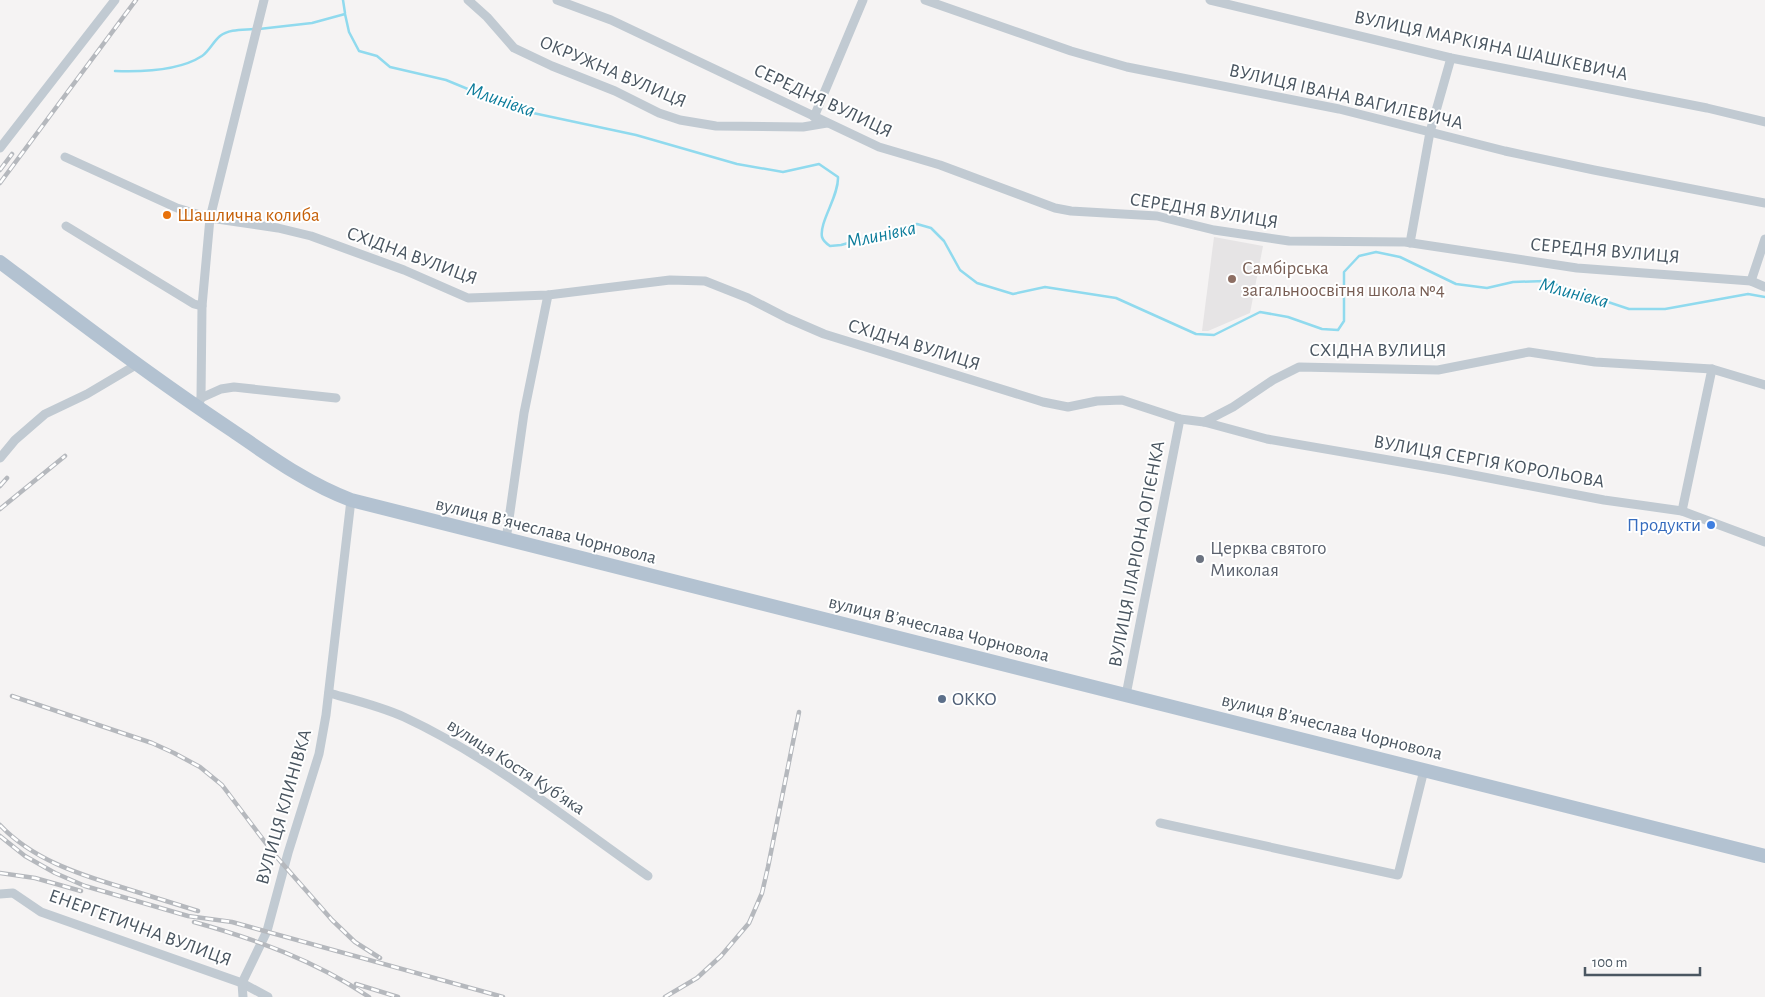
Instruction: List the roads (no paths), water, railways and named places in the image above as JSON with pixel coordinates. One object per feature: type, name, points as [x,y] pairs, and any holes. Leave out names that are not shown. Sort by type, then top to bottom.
[{"type":"main road","name":"вулиця Вʼячеслава Чорновола","points":[[0,262],[136,365],[199,403],[304,478],[327,491],[351,500],[1765,856]]},
{"type":"street","points":[[0,148],[115,0]]},
{"type":"street","points":[[199,403],[202,306],[210,218],[264,0]]},
{"type":"street","name":"ОКРУЖНА ВУЛИЦЯ","points":[[468,0],[487,17],[514,48],[552,66],[615,91],[659,113],[680,120],[716,126],[803,127],[827,124]]},
{"type":"street","name":"СЕРЕДНЯ ВУЛИЦЯ","points":[[557,0],[611,20],[879,147],[940,165],[1055,208],[1071,211],[1157,216],[1214,230],[1289,241],[1410,243],[1577,268],[1751,281],[1765,288]]},
{"type":"street","points":[[814,117],[863,0]]},
{"type":"street","name":"ВУЛИЦЯ ІВАНА ВАГИЛЕВИЧА","points":[[925,0],[1071,51],[1109,62],[1189,80],[1339,109],[1505,151],[1765,203]]},
{"type":"street","name":"ВУЛИЦЯ МАРКІЯНА ШАШКЕВИЧА","points":[[1210,0],[1451,58],[1707,108],[1765,122]]},
{"type":"street","points":[[1410,243],[1430,132],[1451,58]]},
{"type":"street","name":"СХІДНА ВУЛИЦЯ","points":[[65,157],[177,208],[210,218],[278,228],[311,236],[404,270],[468,298],[548,295],[670,280],[705,280],[824,334],[1043,402],[1068,407],[1097,401],[1122,400],[1180,419],[1204,422],[1233,407],[1274,380],[1299,367],[1438,370],[1529,352],[1595,362],[1712,369],[1765,385]]},
{"type":"street","points":[[66,226],[194,304],[202,306]]},
{"type":"street","points":[[1751,281],[1765,239]]},
{"type":"street","points":[[506,540],[524,413],[548,295]]},
{"type":"street","points":[[0,458],[15,440],[45,414],[87,394],[136,365]]},
{"type":"street","points":[[1682,511],[1712,369]]},
{"type":"street","points":[[199,403],[221,388],[234,387],[336,398]]},
{"type":"street","name":"ВУЛИЦЯ ІЛАРІОНА ОГІЄНКА","points":[[1126,695],[1180,419]]},
{"type":"street","name":"ВУЛИЦЯ СЕРГІЯ КОРОЛЬОВА","points":[[1204,422],[1267,439],[1447,470],[1604,500],[1682,511],[1765,542]]},
{"type":"street","name":"ВУЛИЦЯ КЛИНІВКА","points":[[243,997],[242,983],[267,931],[276,895],[319,754],[329,693],[351,500]]},
{"type":"street","name":"вулиця Костя Кубʼяка","points":[[329,693],[362,702],[403,717],[466,749],[648,876]]},
{"type":"street","points":[[1160,824],[1398,875],[1424,770]]},
{"type":"street","name":"ЕНЕРГЕТИЧНА ВУЛИЦЯ","points":[[0,894],[13,893],[41,912],[242,983],[268,997]]},
{"type":"waterway","points":[[343,0],[345,13]]},
{"type":"waterway","name":"Млинівка","points":[[259,29],[312,23],[345,14],[349,32],[359,51],[377,56],[390,67],[446,80],[519,110],[636,135],[737,164],[783,172],[819,164],[838,177],[836,192],[822,231],[822,237],[830,246],[841,245],[917,224],[931,228],[944,241],[960,270],[977,283],[1013,294],[1045,287],[1116,298],[1196,334],[1214,335],[1260,312],[1288,317],[1322,329],[1338,330],[1344,321],[1344,272],[1359,256],[1376,252],[1400,257],[1456,284],[1487,288],[1513,282],[1545,281],[1629,309],[1665,309],[1748,294],[1765,297]]},
{"type":"waterway","name":"Млинівка","points":[[115,71],[160,70],[182,65],[202,56],[220,36],[236,30],[254,29]]},
{"type":"railway","points":[[0,183],[136,0]]},
{"type":"railway","points":[[0,170],[12,154]]},
{"type":"railway","points":[[0,509],[65,456]]},
{"type":"railway","points":[[0,486],[7,478]]},
{"type":"railway","points":[[12,696],[152,743],[200,767],[222,785],[274,854],[332,920],[355,942],[380,958]]},
{"type":"railway","points":[[665,997],[697,978],[721,956],[749,923],[762,893],[799,712]]},
{"type":"railway","points":[[0,825],[26,847],[72,871],[198,911]]},
{"type":"railway","points":[[0,836],[25,856],[55,873],[85,886],[188,916],[232,922],[503,997]]},
{"type":"railway","points":[[0,873],[35,878],[81,891]]},
{"type":"railway","points":[[194,922],[284,952],[328,972],[369,997]]},
{"type":"railway","points":[[356,984],[398,997]]},
{"type":"place","name":"Шашлична колиба","points":[[167,215]]},
{"type":"place","name":"Самбірська загальноосвітня школа №4","points":[[1232,279]]},
{"type":"place","name":"Продукти","points":[[1711,525]]},
{"type":"place","name":"Церква святого Миколая","points":[[1200,559]]},
{"type":"place","name":"OKKO","points":[[942,699]]}]
